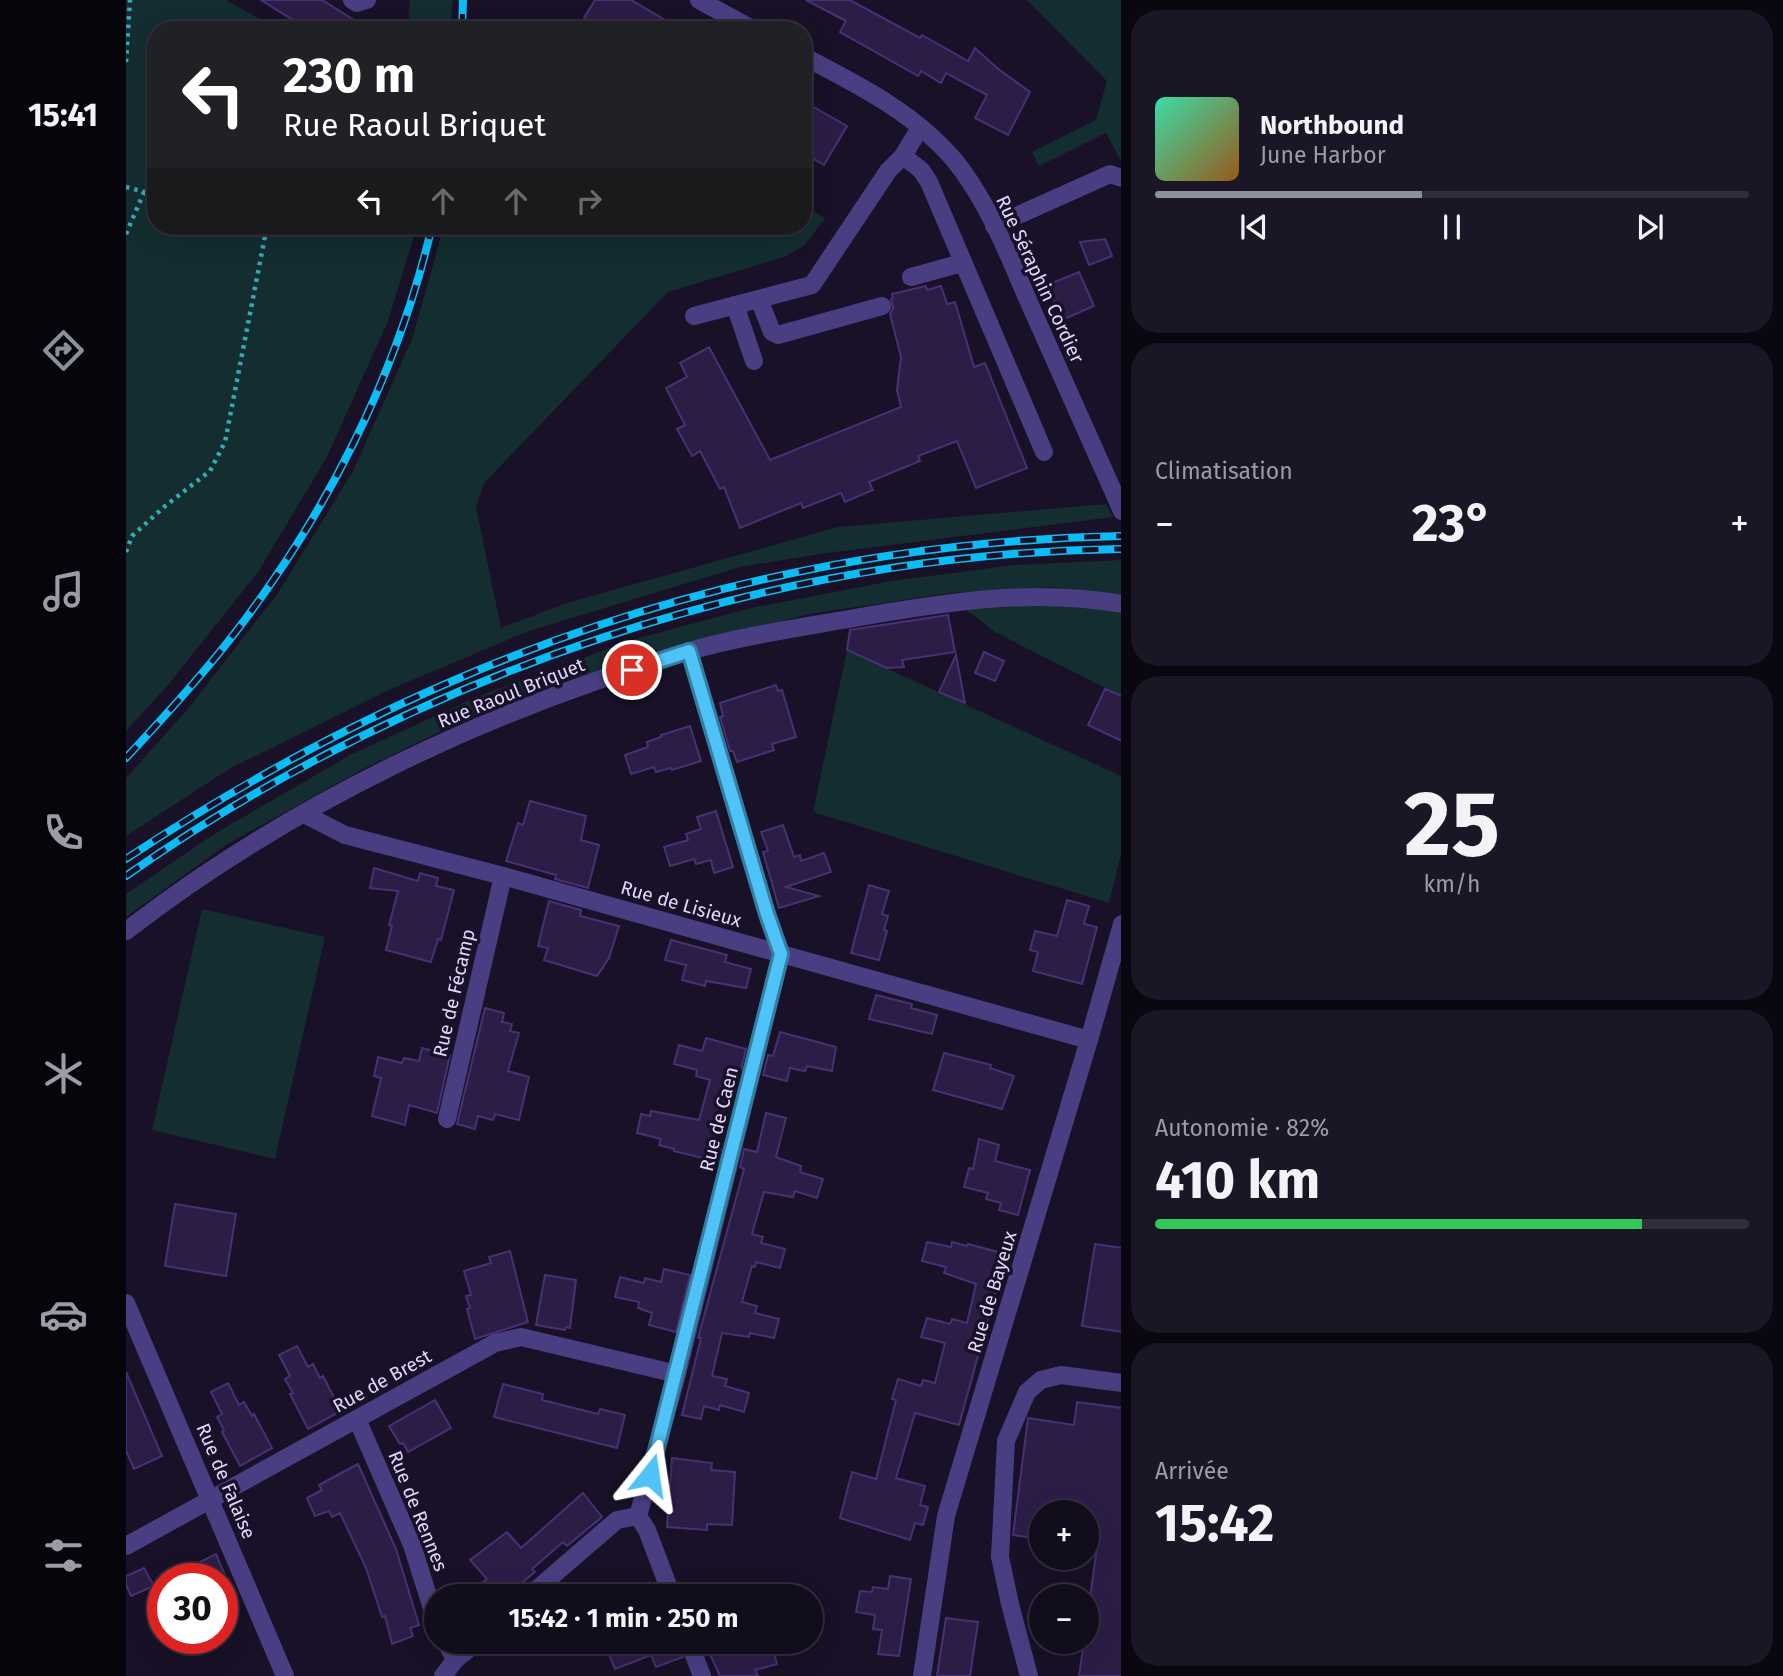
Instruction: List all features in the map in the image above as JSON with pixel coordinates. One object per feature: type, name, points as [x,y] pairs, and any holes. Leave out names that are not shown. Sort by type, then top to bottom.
[{"type":"street","points":[[352,0],[357,3],[367,0]]},
{"type":"street","points":[[699,0],[738,21]]},
{"type":"street","name":"Rue Séraphin Cordier","points":[[812,61],[885,100],[955,161],[994,226],[1121,509]]},
{"type":"street","points":[[694,316],[812,285],[920,128]]},
{"type":"street","points":[[903,156],[921,170],[929,182],[1044,452]]},
{"type":"street","points":[[994,226],[1110,174],[1121,178]]},
{"type":"street","points":[[911,277],[962,263]]},
{"type":"street","points":[[759,299],[772,332],[778,335],[882,306]]},
{"type":"street","points":[[735,305],[754,361]]},
{"type":"street","name":"Rue Raoul Briquet","points":[[126,931],[219,866],[304,814],[461,733],[581,686],[689,651],[814,625],[951,601],[1045,597],[1121,604]]},
{"type":"street","points":[[689,651],[781,954]]},
{"type":"street","name":"Rue de Lisieux","points":[[304,814],[345,835],[503,876],[1090,1040]]},
{"type":"street","name":"Rue de Fécamp","points":[[447,1119],[503,876]]},
{"type":"street","name":"Rue de Bayeux","points":[[922,1676],[946,1517],[1090,1040],[1121,927]]},
{"type":"street","name":"Rue de Caen","points":[[638,1516],[677,1374],[781,954]]},
{"type":"street","name":"Rue de Falaise","points":[[126,1303],[285,1676]]},
{"type":"street","name":"Rue de Brest","points":[[126,1546],[495,1343],[521,1337],[677,1374]]},
{"type":"street","points":[[1028,1676],[1000,1557],[1006,1441],[1027,1392],[1041,1380],[1061,1375],[1121,1383]]},
{"type":"street","name":"Rue de Rennes","points":[[357,1419],[412,1545],[424,1584]]},
{"type":"street","points":[[543,1584],[617,1520],[638,1516],[667,1584]]},
{"type":"street","points":[[452,1654],[455,1660]]},
{"type":"street","points":[[443,1676],[462,1654]]},
{"type":"street","points":[[694,1654],[702,1676]]},
{"type":"path","points":[[126,62],[130,0]]},
{"type":"path","points":[[126,187],[145,192],[126,234]]},
{"type":"path","points":[[126,552],[132,536],[210,471],[225,442],[265,235]]},
{"type":"green space","points":[[126,0],[226,0],[263,21],[147,21],[147,235],[414,235],[388,321],[327,457],[258,572],[168,685],[126,731]]},
{"type":"green space","points":[[410,0],[453,0],[451,21],[409,21]]},
{"type":"green space","points":[[1027,0],[1121,0],[1121,161],[1106,133],[1039,166],[1032,152],[1096,120],[1107,81]]},
{"type":"green space","points":[[812,210],[825,218],[805,245],[784,257],[668,292],[484,483],[476,507],[501,628],[567,603],[838,527],[1106,504],[1113,517],[826,553],[740,567],[529,631],[391,689],[229,769],[126,836],[126,778],[187,710],[278,593],[353,471],[412,339],[441,235],[812,235]]},
{"type":"green space","points":[[1121,560],[1121,595],[1052,587],[950,593],[810,614],[655,653],[483,711],[363,769],[226,845],[126,917],[126,894],[214,834],[352,754],[479,696],[635,639],[751,608],[891,581],[1014,565]]},
{"type":"green space","points":[[1056,601],[1121,611],[1121,696],[995,632],[965,609]]},
{"type":"green space","points":[[847,650],[1121,776],[1121,854],[1109,903],[813,812]]},
{"type":"green space","points":[[202,909],[325,937],[275,1159],[152,1130]]},
{"type":"building","points":[[261,0],[322,0],[356,21],[295,21]]},
{"type":"building","points":[[595,0],[631,0],[667,21],[589,21],[584,18]]},
{"type":"building","points":[[806,0],[850,0],[968,61],[975,48],[1030,92],[1008,135],[975,118],[987,95],[946,73],[941,83],[921,71],[918,76],[840,32],[846,21]]},
{"type":"building","points":[[812,106],[847,126],[824,165],[812,158]]},
{"type":"building","points":[[1105,239],[1112,256],[1089,265],[1080,242]]},
{"type":"building","points":[[1079,272],[1094,306],[1062,320],[1047,285]]},
{"type":"building","points":[[926,286],[927,290],[941,286],[947,304],[955,302],[974,367],[985,363],[1027,468],[976,488],[957,441],[918,456],[920,461],[869,482],[873,490],[845,502],[841,493],[803,508],[801,503],[740,528],[724,487],[720,489],[700,451],[692,456],[677,429],[685,425],[666,388],[687,377],[680,363],[709,347],[770,460],[901,407],[897,390],[901,357],[890,314],[893,308],[892,294]]},
{"type":"building","points":[[948,615],[955,652],[902,660],[904,667],[887,668],[847,650],[850,630]]},
{"type":"building","points":[[984,652],[1004,661],[995,681],[975,673]]},
{"type":"building","points":[[956,655],[965,703],[939,692]]},
{"type":"building","points":[[776,685],[778,691],[782,690],[796,737],[772,744],[774,750],[737,762],[733,751],[730,751],[720,717],[723,716],[720,703]]},
{"type":"building","points":[[1105,689],[1121,696],[1121,741],[1088,725]]},
{"type":"building","points":[[690,726],[701,761],[672,770],[671,768],[656,772],[654,767],[631,774],[625,755],[648,747],[647,742],[661,735]]},
{"type":"building","points":[[530,801],[586,816],[581,840],[599,845],[588,888],[555,879],[556,875],[506,861],[518,823],[523,825]]},
{"type":"building","points":[[716,811],[733,867],[714,873],[711,860],[696,864],[694,859],[670,866],[664,847],[688,840],[686,834],[701,829],[697,817]]},
{"type":"building","points":[[783,825],[794,857],[800,855],[801,861],[824,853],[831,872],[786,887],[819,896],[779,908],[763,852],[768,851],[761,832]]},
{"type":"building","points":[[374,868],[418,881],[420,873],[438,878],[436,886],[454,890],[441,940],[438,939],[431,962],[386,950],[398,891],[370,888]]},
{"type":"building","points":[[869,885],[889,891],[882,914],[888,916],[884,930],[887,931],[879,960],[851,953]]},
{"type":"building","points":[[1067,900],[1089,906],[1084,924],[1097,927],[1082,984],[1033,971],[1038,952],[1030,950],[1035,931],[1057,936]]},
{"type":"building","points":[[549,901],[581,910],[580,916],[619,926],[609,958],[597,976],[544,960],[548,948],[538,946]]},
{"type":"building","points":[[671,940],[727,955],[725,962],[751,969],[746,988],[706,981],[705,986],[682,980],[686,965],[665,960]]},
{"type":"building","points":[[876,995],[912,1004],[911,1008],[937,1015],[932,1034],[869,1019]]},
{"type":"building","points":[[485,1008],[504,1013],[502,1022],[512,1024],[510,1031],[519,1033],[508,1071],[529,1077],[519,1120],[495,1114],[493,1120],[478,1116],[475,1129],[457,1124]]},
{"type":"building","points":[[780,1032],[836,1047],[832,1071],[807,1066],[805,1071],[790,1068],[787,1081],[763,1075],[768,1055],[773,1056]]},
{"type":"building","points":[[706,1038],[746,1049],[741,1070],[734,1068],[716,1142],[722,1144],[718,1162],[674,1151],[659,1145],[661,1139],[637,1133],[641,1114],[650,1116],[651,1111],[699,1120],[710,1080],[696,1076],[697,1070],[674,1064],[679,1045],[702,1051]]},
{"type":"building","points":[[422,1048],[450,1055],[437,1113],[409,1105],[405,1125],[372,1116],[381,1078],[374,1076],[378,1057],[402,1063],[404,1058],[419,1061]]},
{"type":"building","points":[[944,1053],[991,1065],[990,1068],[1014,1076],[1002,1109],[933,1090]]},
{"type":"building","points":[[766,1113],[786,1118],[776,1157],[801,1166],[800,1172],[823,1179],[817,1198],[795,1191],[793,1197],[764,1192],[752,1234],[763,1237],[761,1243],[785,1249],[780,1268],[756,1262],[755,1267],[752,1266],[742,1302],[757,1306],[755,1313],[779,1319],[774,1338],[750,1333],[749,1337],[722,1333],[712,1376],[727,1379],[725,1386],[749,1393],[744,1412],[720,1405],[719,1410],[704,1406],[701,1419],[682,1415],[701,1338],[698,1338],[744,1169],[740,1167],[744,1149],[757,1152]]},
{"type":"building","points":[[979,1139],[999,1145],[995,1161],[1030,1170],[1018,1215],[999,1210],[1001,1203],[986,1199],[988,1193],[964,1187],[969,1168],[973,1169]]},
{"type":"building","points":[[175,1204],[236,1214],[226,1276],[165,1266]]},
{"type":"building","points":[[927,1242],[951,1247],[952,1242],[967,1246],[968,1244],[1006,1254],[959,1425],[915,1413],[896,1478],[925,1486],[920,1505],[928,1507],[923,1525],[915,1523],[910,1540],[840,1518],[852,1472],[876,1479],[896,1400],[892,1399],[898,1379],[921,1386],[923,1380],[935,1383],[945,1343],[921,1337],[927,1318],[950,1324],[952,1319],[967,1323],[976,1284],[944,1273],[946,1267],[922,1261]]},
{"type":"building","points":[[1095,1244],[1121,1248],[1121,1332],[1082,1326]]},
{"type":"building","points":[[510,1251],[528,1322],[475,1339],[467,1309],[470,1308],[466,1296],[471,1295],[464,1271],[491,1263],[489,1257]]},
{"type":"building","points":[[664,1269],[690,1275],[676,1332],[649,1325],[652,1313],[638,1308],[639,1302],[615,1297],[620,1277],[644,1283],[645,1278],[661,1282]]},
{"type":"building","points":[[545,1275],[576,1280],[570,1328],[566,1327],[565,1330],[536,1325]]},
{"type":"building","points":[[297,1346],[308,1367],[313,1364],[320,1378],[323,1376],[341,1411],[308,1429],[290,1394],[293,1393],[285,1379],[290,1376],[279,1355]]},
{"type":"building","points":[[126,1372],[162,1456],[134,1469],[126,1451]]},
{"type":"building","points":[[228,1383],[239,1405],[244,1402],[252,1416],[254,1414],[272,1448],[240,1466],[222,1432],[224,1430],[217,1417],[222,1414],[211,1392]]},
{"type":"building","points":[[503,1384],[543,1394],[542,1400],[598,1414],[600,1409],[625,1415],[617,1448],[494,1417]]},
{"type":"building","points":[[435,1400],[451,1428],[408,1452],[389,1426]]},
{"type":"building","points":[[1077,1402],[1121,1408],[1121,1676],[1079,1676],[1082,1654],[1099,1654],[1099,1584],[1092,1584],[1094,1570],[1099,1570],[1099,1500],[1029,1500],[1029,1537],[1013,1535],[1028,1418],[1074,1425]]},
{"type":"building","points":[[672,1458],[712,1463],[711,1470],[735,1472],[732,1525],[707,1524],[707,1530],[667,1527]]},
{"type":"building","points":[[358,1464],[396,1549],[419,1625],[410,1628],[413,1636],[392,1644],[385,1616],[382,1617],[366,1568],[340,1513],[332,1517],[329,1511],[315,1516],[307,1498],[322,1490],[319,1485]]},
{"type":"building","points":[[583,1493],[602,1517],[567,1546],[563,1542],[532,1569],[535,1572],[520,1584],[480,1584],[487,1579],[470,1560],[507,1532],[521,1548]]},
{"type":"building","points":[[216,1554],[220,1563],[198,1563]]},
{"type":"building","points":[[144,1568],[147,1573],[147,1589],[131,1596],[126,1585],[126,1576]]},
{"type":"building","points":[[890,1576],[911,1579],[899,1656],[878,1654],[882,1630],[873,1629],[875,1615],[856,1612],[860,1591],[872,1592],[873,1587],[888,1589]]},
{"type":"building","points":[[946,1618],[978,1622],[970,1676],[937,1676]]},
{"type":"building","points":[[609,1654],[682,1654],[683,1657],[656,1667],[651,1655],[615,1669]]},
{"type":"building","points":[[710,1654],[774,1654],[777,1664],[755,1670],[758,1676],[720,1676]]},
{"type":"railway","points":[[462,21],[463,0]]},
{"type":"railway","points":[[126,758],[231,638],[265,592],[327,494],[354,443],[399,337],[430,235]]},
{"type":"railway","points":[[126,859],[241,788],[358,725],[478,670],[600,625],[726,588],[855,561],[987,544],[1121,536]]},
{"type":"railway","points":[[126,876],[237,804],[353,741],[474,685],[600,639],[728,601],[858,574],[990,556],[1121,549]]},
{"type":"route","points":[[632,670],[689,651],[781,954],[650,1475]]}]
